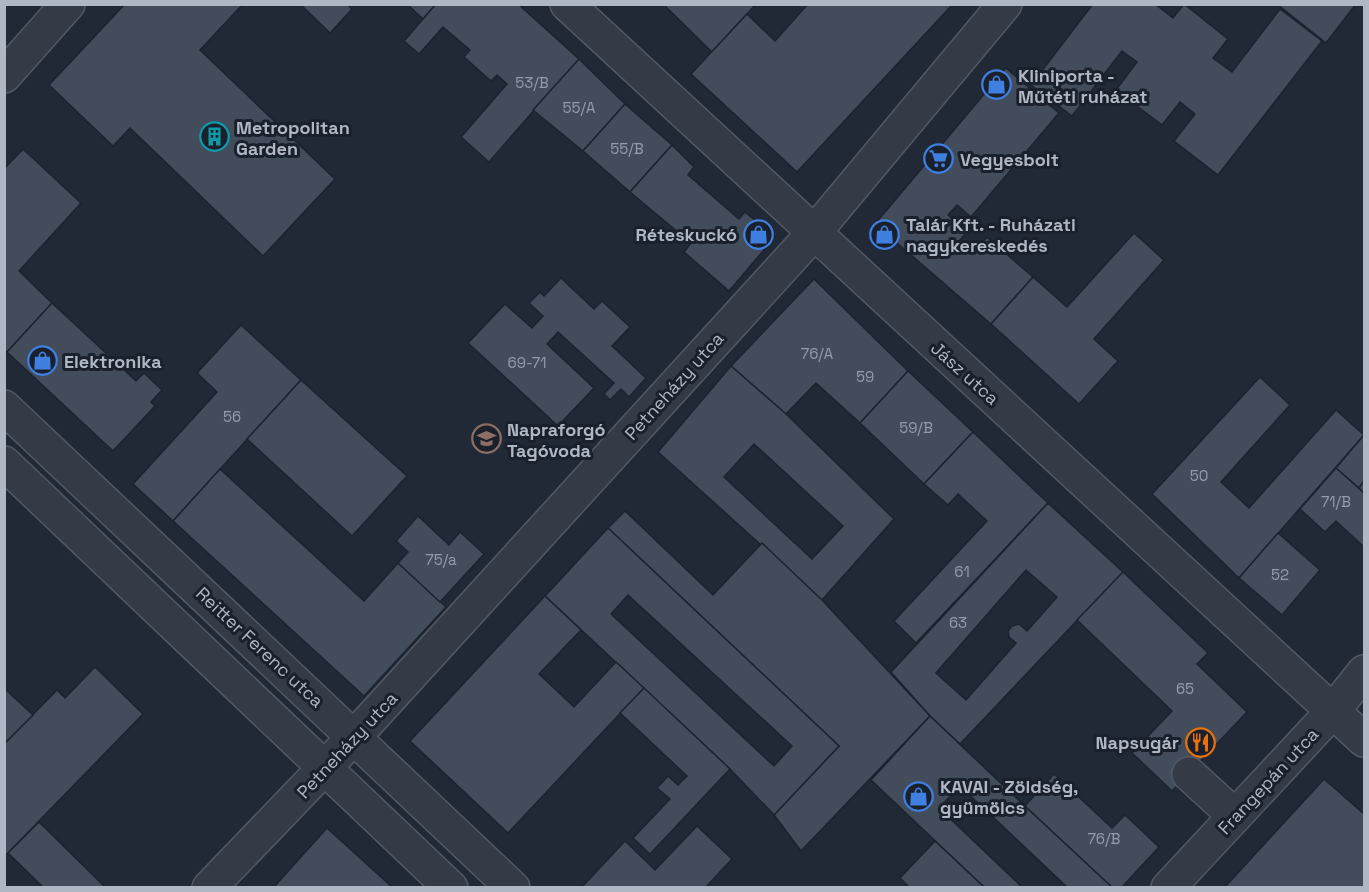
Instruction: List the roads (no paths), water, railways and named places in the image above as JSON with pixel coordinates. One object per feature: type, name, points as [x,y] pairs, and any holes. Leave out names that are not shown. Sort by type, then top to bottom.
[{"type":"street","points":[[4,76],[68,4]]},
{"type":"street","name":"Jász utca","points":[[567,4],[813,234],[1365,740]]},
{"type":"street","name":"Petneházy utca","points":[[209,888],[326,768],[813,234],[1005,4]]},
{"type":"street","name":"Reitter Ferenc utca","points":[[4,407],[355,736],[513,888]]},
{"type":"street","points":[[4,463],[451,888]]},
{"type":"street","name":"Frangepán utca","points":[[1168,888],[1333,711],[1365,672]]},
{"type":"street","points":[[1189,774],[1235,816]]},
{"type":"place","name":"Kliniporta - Műtéti ruházat","points":[[997,85]]},
{"type":"place","name":"Metropolitan Garden","points":[[215,137]]},
{"type":"place","name":"Vegyesbolt","points":[[939,159]]},
{"type":"place","name":"Réteskuckó","points":[[758,234]]},
{"type":"place","name":"Talár Kft. - Ruházati nagykereskedés","points":[[885,234]]},
{"type":"place","name":"Elektronika","points":[[43,361]]},
{"type":"place","name":"Napraforgó Tagóvoda","points":[[486,439]]},
{"type":"place","name":"Napsugár","points":[[1200,742]]},
{"type":"place","name":"KAVAI - Zöldség, gyümölcs","points":[[919,796]]}]
